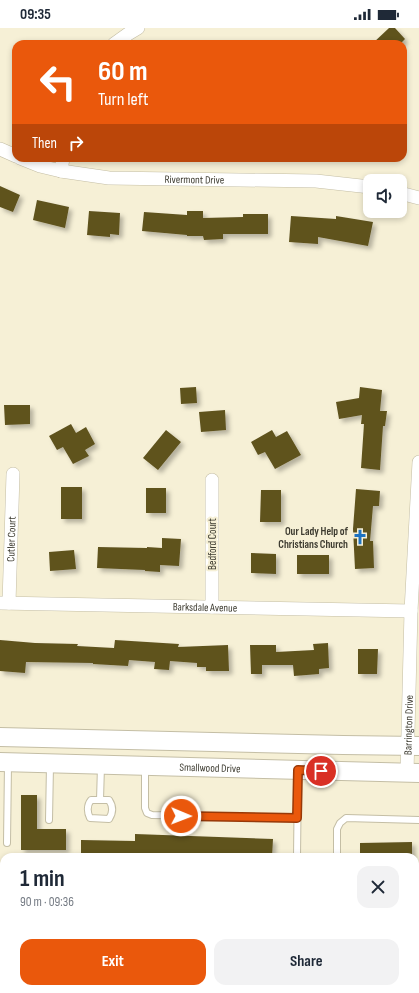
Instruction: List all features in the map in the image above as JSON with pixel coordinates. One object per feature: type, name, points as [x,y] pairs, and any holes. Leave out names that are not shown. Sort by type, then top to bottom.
[{"type":"main road","points":[[0,737],[413,746]]},
{"type":"main road","name":"Smallwood Drive","points":[[4,762],[413,773]]},
{"type":"street","points":[[120,40],[138,28]]},
{"type":"street","points":[[0,149],[12,154]]},
{"type":"street","name":"Rivermont Drive","points":[[30,162],[61,171],[109,178],[316,181],[363,186]]},
{"type":"street","points":[[61,171],[62,162]]},
{"type":"street","points":[[407,195],[419,198]]},
{"type":"street","name":"Barrington Drive","points":[[413,773],[411,611],[419,462]]},
{"type":"street","name":"Cutler Court","points":[[5,603],[13,474]]},
{"type":"street","name":"Bedford Court","points":[[212,480],[212,607]]},
{"type":"street","name":"Barksdale Avenue","points":[[5,603],[411,611]]},
{"type":"lane","points":[[4,762],[8,804],[7,843]]},
{"type":"lane","points":[[48,820],[50,764]]},
{"type":"lane","points":[[100,800],[101,765]]},
{"type":"lane","points":[[145,766],[144,808],[147,813],[152,815],[297,818]]},
{"type":"lane","points":[[297,853],[298,770]]},
{"type":"lane","points":[[91,800],[100,800],[109,800],[112,805],[112,814],[109,819],[90,818],[88,814],[88,804],[91,800]]},
{"type":"lane","points":[[0,804],[8,804]]},
{"type":"lane","points":[[337,853],[337,829],[340,822],[346,818],[419,820]]},
{"type":"building","points":[[389,28],[395,28],[405,39],[404,40],[376,40]]},
{"type":"building","points":[[0,186],[20,195],[13,212],[0,207]]},
{"type":"building","points":[[37,200],[69,207],[65,228],[33,220]]},
{"type":"building","points":[[89,211],[120,213],[119,235],[110,234],[110,237],[87,235]]},
{"type":"building","points":[[187,211],[203,211],[203,218],[243,217],[243,214],[268,214],[268,234],[223,234],[223,239],[204,240],[203,236],[187,236],[142,231],[144,212],[187,215]]},
{"type":"building","points":[[291,216],[336,219],[336,216],[373,222],[368,246],[318,237],[318,244],[289,242]]},
{"type":"building","points":[[196,387],[197,403],[181,404],[180,388]]},
{"type":"building","points":[[360,387],[382,390],[380,411],[387,411],[385,426],[383,426],[380,470],[361,468],[364,424],[361,424],[362,415],[339,419],[336,402],[359,398]]},
{"type":"building","points":[[4,405],[30,405],[30,424],[5,425]]},
{"type":"building","points":[[225,410],[226,430],[201,432],[199,412]]},
{"type":"building","points":[[71,424],[76,433],[86,427],[95,444],[85,450],[89,456],[73,464],[63,447],[57,450],[49,436]]},
{"type":"building","points":[[166,430],[181,442],[158,470],[143,458]]},
{"type":"building","points":[[272,430],[276,437],[287,431],[301,455],[275,469],[265,452],[258,455],[251,442]]},
{"type":"building","points":[[61,487],[82,487],[82,519],[61,519]]},
{"type":"building","points":[[146,488],[166,488],[166,513],[146,513]]},
{"type":"building","points":[[356,489],[380,491],[379,506],[373,506],[370,541],[373,541],[374,568],[355,569],[353,529]]},
{"type":"building","points":[[261,490],[281,490],[281,522],[260,522]]},
{"type":"building","points":[[162,538],[181,539],[179,566],[160,565],[160,572],[97,568],[98,547],[162,548]]},
{"type":"building","points":[[74,550],[76,569],[50,571],[49,552]]},
{"type":"building","points":[[251,553],[276,554],[276,574],[251,573]]},
{"type":"building","points":[[297,555],[329,555],[329,574],[297,574]]},
{"type":"building","points":[[0,640],[35,643],[78,644],[77,646],[114,648],[115,640],[179,644],[178,647],[228,645],[229,671],[206,671],[206,667],[197,667],[197,663],[170,661],[169,670],[154,669],[155,662],[129,660],[128,666],[93,663],[26,662],[25,673],[0,671]]},
{"type":"building","points":[[328,643],[329,668],[319,669],[319,674],[294,676],[293,665],[262,665],[262,674],[251,674],[250,645],[276,645],[276,652],[314,650],[313,644]]},
{"type":"building","points":[[358,649],[378,649],[377,674],[358,674]]},
{"type":"building","points":[[21,795],[37,795],[37,829],[66,829],[66,850],[21,850]]},
{"type":"building","points":[[135,834],[273,839],[272,853],[81,853],[81,840],[135,841]]},
{"type":"building","points":[[412,842],[412,853],[360,853],[360,843]]},
{"type":"place","name":"Our Lady Help of Christians Church","points":[[360,537]]},
{"type":"route","points":[[181,816],[297,818],[298,770],[321,771]]}]
